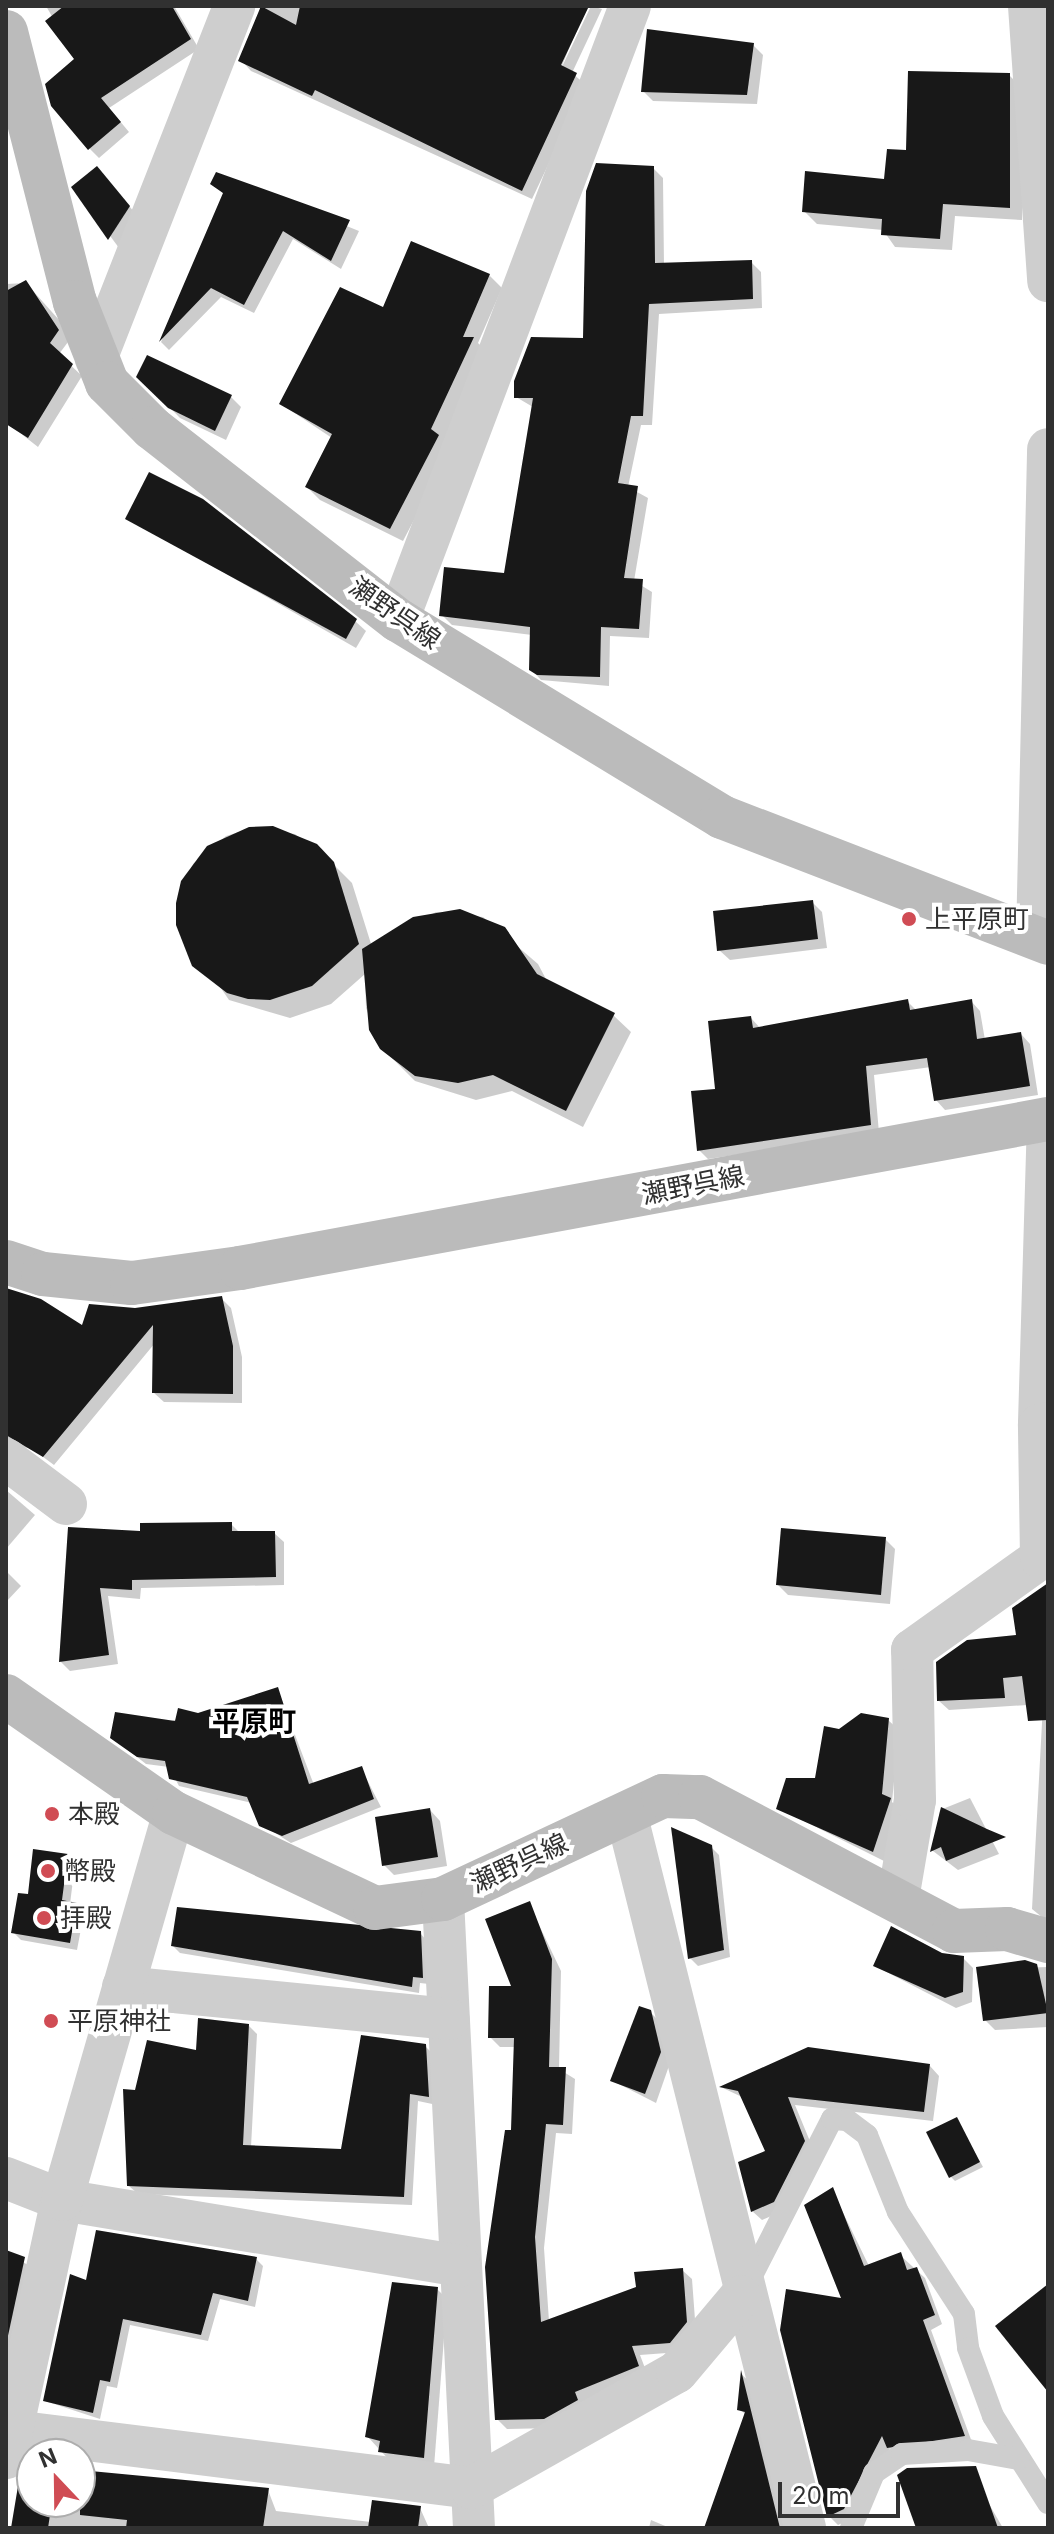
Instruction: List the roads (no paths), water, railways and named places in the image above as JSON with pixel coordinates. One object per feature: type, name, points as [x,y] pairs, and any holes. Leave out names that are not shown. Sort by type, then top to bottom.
[{"type":"main road","name":"瀬野呉線","points":[[6,32],[75,302],[96,359],[107,383],[152,428],[398,620],[722,817],[1042,940]]},
{"type":"main road","name":"瀬野呉線","points":[[6,1262],[43,1274],[132,1283],[240,1268],[1048,1119]]},
{"type":"main road","name":"瀬野呉線","points":[[6,1696],[174,1813],[375,1908],[443,1899],[663,1796],[700,1797],[954,1931],[1007,1929],[1048,1941]]},
{"type":"street","points":[[96,359],[234,6]]},
{"type":"street","points":[[398,620],[630,6]]},
{"type":"street","points":[[1029,6],[1048,281]]},
{"type":"street","points":[[1042,940],[1048,449]]},
{"type":"street","points":[[898,1899],[915,1800],[912,1650],[1041,1558],[1048,1119]]},
{"type":"street","points":[[6,1459],[66,1504]]},
{"type":"street","points":[[174,1813],[62,2200],[8,2441],[473,2508],[677,2372],[741,2296]]},
{"type":"street","points":[[626,1813],[741,2296],[805,2528]]},
{"type":"street","points":[[443,1899],[473,2508]]},
{"type":"street","points":[[123,1987],[448,2019]]},
{"type":"street","points":[[6,2178],[62,2200],[460,2266]]},
{"type":"lane","points":[[741,2296],[832,2119],[847,2120],[867,2135],[898,2212],[964,2314],[983,2389],[1018,2459],[1048,2503]]},
{"type":"lane","points":[[851,2528],[874,2473],[902,2454],[968,2450],[1018,2459]]},
{"type":"place","name":"上平原町","points":[[909,919]]},
{"type":"place","name":"本殿","points":[[52,1814]]},
{"type":"place","name":"幣殿","points":[[48,1871]]},
{"type":"place","name":"拝殿","points":[[44,1918]]},
{"type":"place","name":"平原神社","points":[[51,2021]]},
{"type":"district","name":"平原町","points":[[254,1721]]}]
